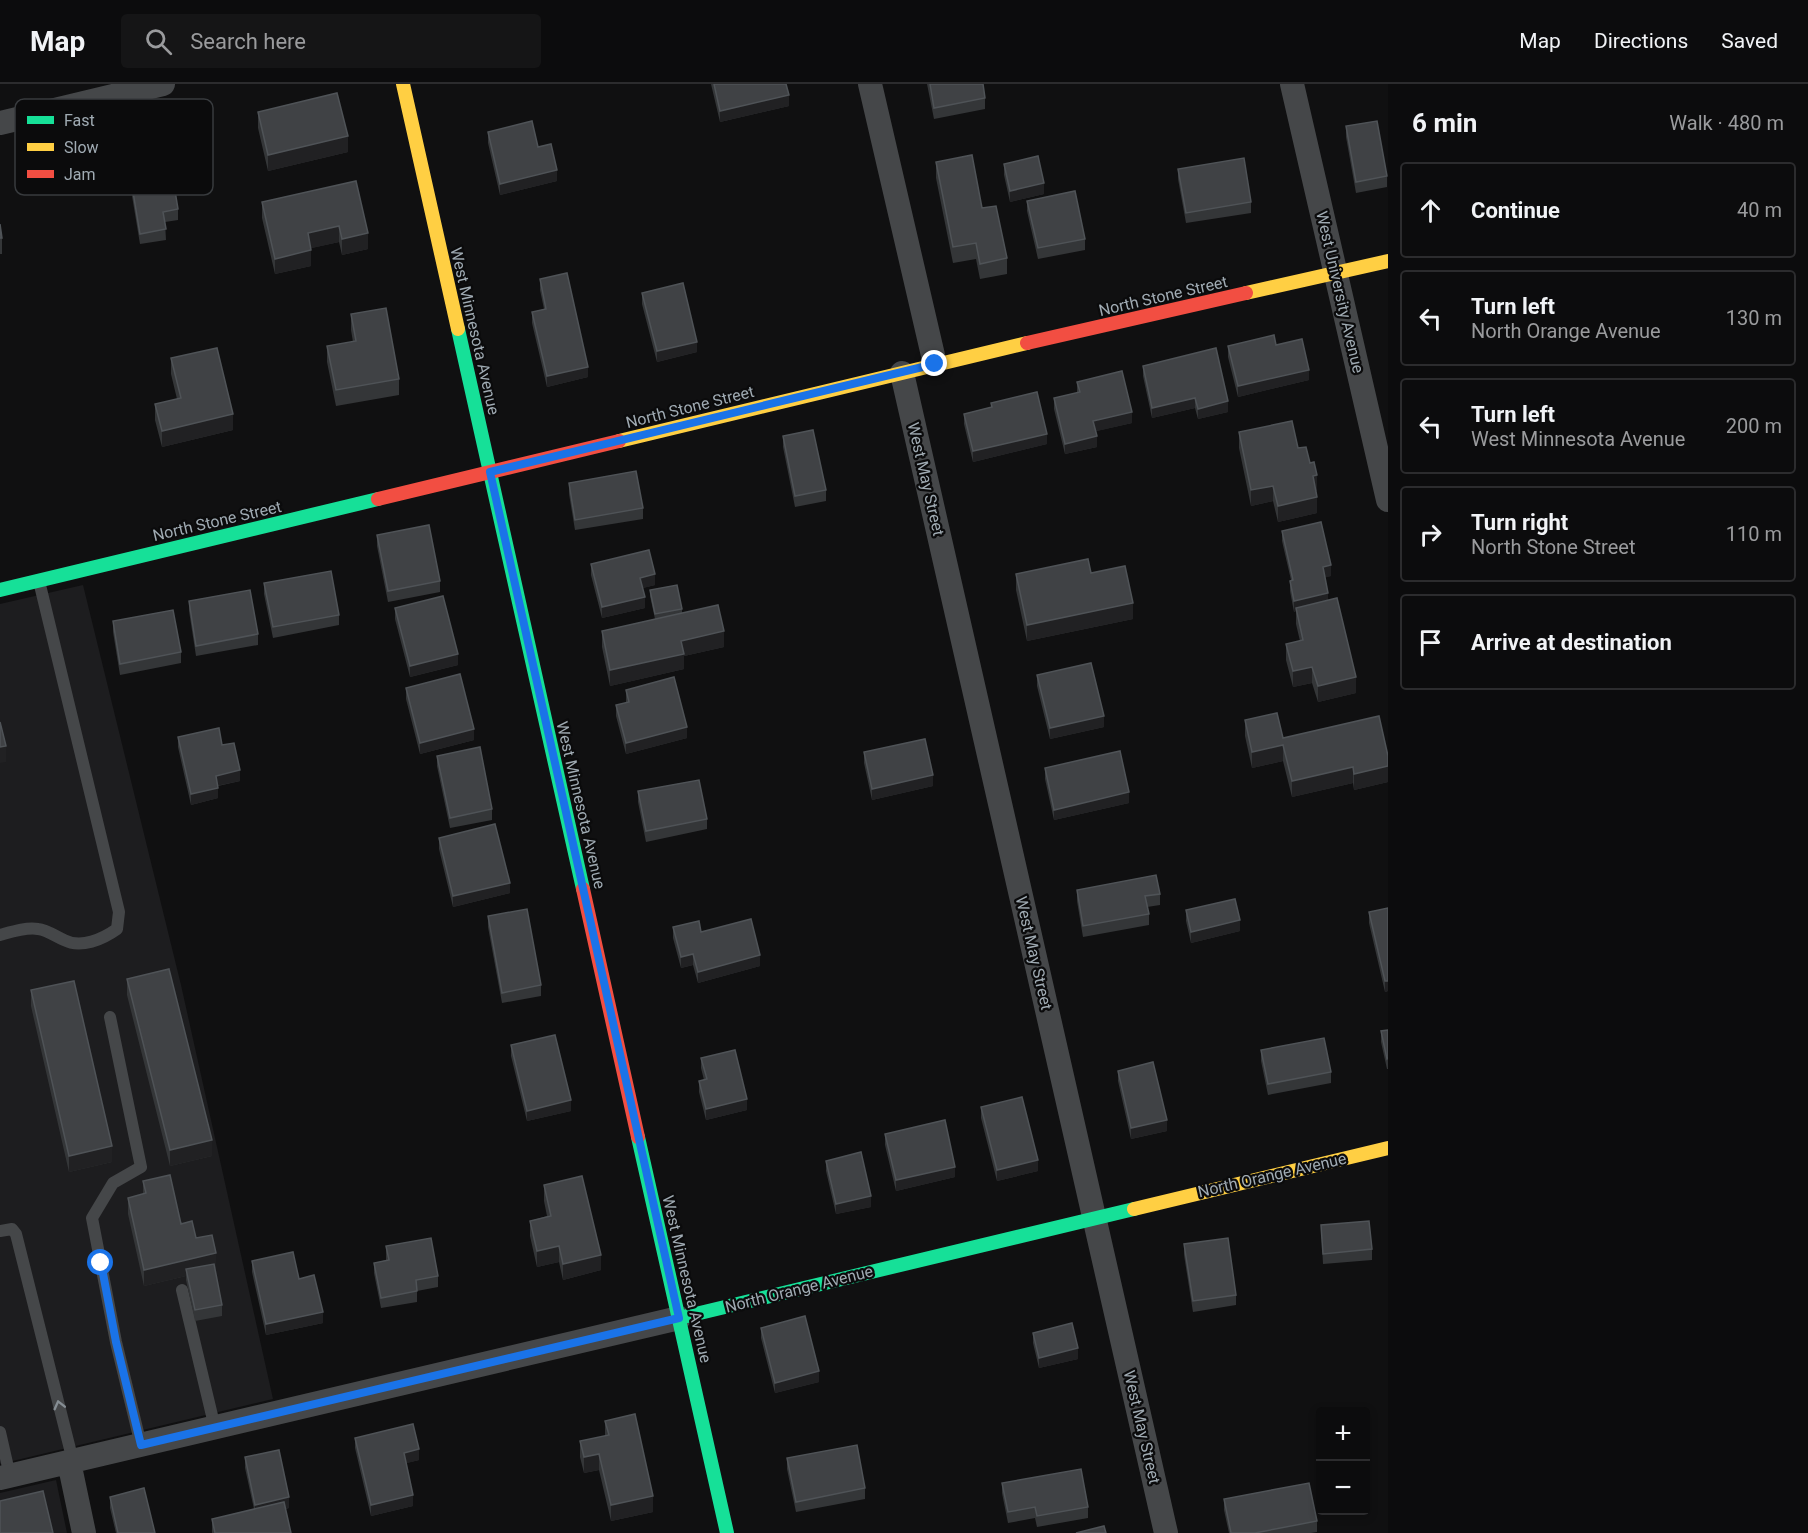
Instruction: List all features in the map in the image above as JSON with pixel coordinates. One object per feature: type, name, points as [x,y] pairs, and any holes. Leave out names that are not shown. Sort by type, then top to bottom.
[{"type":"street","points":[[100,99],[163,84]]},
{"type":"street","name":"West Minnesota Avenue","points":[[403,84],[727,1533]]},
{"type":"street","points":[[870,84],[935,364]]},
{"type":"street","name":"West University Avenue","points":[[1292,84],[1388,500]]},
{"type":"street","points":[[0,123],[15,119]]},
{"type":"street","name":"North Stone Street","points":[[0,590],[935,364],[1388,261]]},
{"type":"street","name":"West May Street","points":[[902,373],[1166,1533]]},
{"type":"street","name":"North Orange Avenue","points":[[5,1477],[1388,1148]]},
{"type":"street","points":[[71,1462],[84,1533]]},
{"type":"lane","points":[[0,935],[37,929],[51,933],[67,942],[86,943],[104,939],[117,929],[119,912],[39,580]]},
{"type":"lane","points":[[110,1017],[141,1167],[113,1183],[92,1218],[116,1342],[141,1445]]},
{"type":"lane","points":[[0,1231],[12,1228],[16,1234],[71,1462]]},
{"type":"lane","points":[[182,1290],[215,1428]]},
{"type":"lane","points":[[0,1432],[5,1477]]},
{"type":"shaded area","points":[[83,585],[181,985],[273,1399],[0,1464],[0,604]]},
{"type":"shaded area","points":[[56,1480],[67,1533],[0,1533],[0,1493]]},
{"type":"building","points":[[714,84],[786,84],[789,95],[720,111]]},
{"type":"building","points":[[930,84],[983,84],[985,98],[934,108]]},
{"type":"building","points":[[337,93],[348,136],[268,155],[258,112]]},
{"type":"building","points":[[532,121],[538,147],[551,144],[557,170],[500,184],[488,132]]},
{"type":"building","points":[[1377,121],[1387,176],[1356,182],[1346,126]]},
{"type":"building","points":[[972,155],[982,208],[996,206],[1007,258],[980,264],[976,243],[953,247],[936,162]]},
{"type":"building","points":[[1038,156],[1044,183],[1010,191],[1004,164]]},
{"type":"building","points":[[1244,158],[1251,202],[1186,213],[1178,169]]},
{"type":"building","points":[[356,181],[368,233],[342,239],[339,226],[308,233],[311,250],[275,259],[262,202]]},
{"type":"building","points":[[1075,191],[1085,239],[1038,248],[1027,201]]},
{"type":"building","points":[[134,195],[176,195],[178,209],[163,212],[166,229],[140,234]]},
{"type":"building","points":[[567,273],[588,367],[547,376],[532,312],[546,309],[540,279]]},
{"type":"building","points":[[683,283],[697,342],[657,351],[642,293]]},
{"type":"building","points":[[386,308],[399,379],[336,390],[327,346],[356,341],[351,314]]},
{"type":"building","points":[[1274,335],[1276,345],[1302,339],[1309,370],[1238,386],[1228,346]]},
{"type":"building","points":[[217,348],[233,414],[162,431],[155,404],[181,398],[171,358]]},
{"type":"building","points":[[1216,348],[1228,401],[1198,409],[1195,398],[1152,408],[1143,366]]},
{"type":"building","points":[[1122,371],[1132,412],[1093,421],[1097,436],[1065,444],[1054,398],[1080,392],[1077,382]]},
{"type":"building","points":[[1037,392],[1047,434],[973,451],[964,414],[992,407],[991,403]]},
{"type":"building","points":[[1292,421],[1298,448],[1306,447],[1310,463],[1314,462],[1317,475],[1313,476],[1317,497],[1278,506],[1273,486],[1251,490],[1239,432]]},
{"type":"building","points":[[813,430],[826,490],[795,496],[783,436]]},
{"type":"building","points":[[636,471],[643,508],[575,520],[569,483]]},
{"type":"building","points":[[1321,522],[1331,565],[1323,567],[1328,593],[1294,601],[1290,581],[1293,580],[1282,531]]},
{"type":"building","points":[[429,525],[440,581],[388,591],[377,535]]},
{"type":"building","points":[[649,550],[655,574],[640,578],[645,597],[602,607],[591,564]]},
{"type":"building","points":[[1088,559],[1091,573],[1125,566],[1133,603],[1027,625],[1016,574]]},
{"type":"building","points":[[331,571],[339,615],[273,627],[264,583]]},
{"type":"building","points":[[677,585],[682,609],[655,614],[650,590]]},
{"type":"building","points":[[250,590],[258,634],[196,646],[189,601]]},
{"type":"building","points":[[443,596],[458,654],[410,666],[395,608]]},
{"type":"building","points":[[1337,598],[1356,677],[1318,686],[1312,667],[1293,671],[1286,644],[1303,640],[1296,608]]},
{"type":"building","points":[[718,605],[724,631],[681,641],[684,654],[610,670],[602,631]]},
{"type":"building","points":[[173,610],[181,652],[120,664],[113,621]]},
{"type":"building","points":[[1091,663],[1104,716],[1050,728],[1037,675]]},
{"type":"building","points":[[460,674],[474,729],[420,743],[406,688]]},
{"type":"building","points":[[674,677],[687,727],[626,743],[616,705],[629,702],[626,690]]},
{"type":"building","points":[[1277,713],[1283,738],[1379,716],[1388,766],[1354,774],[1353,767],[1292,781],[1283,745],[1252,752],[1245,720]]},
{"type":"building","points":[[0,722],[6,746],[0,747]]},
{"type":"building","points":[[219,728],[222,745],[234,743],[240,770],[216,776],[218,788],[191,794],[178,737]]},
{"type":"building","points":[[925,739],[933,775],[872,789],[864,752]]},
{"type":"building","points":[[480,747],[492,809],[450,818],[437,756]]},
{"type":"building","points":[[1120,751],[1129,792],[1054,810],[1045,768]]},
{"type":"building","points":[[699,780],[707,819],[646,831],[638,791]]},
{"type":"building","points":[[495,824],[510,883],[453,896],[439,838]]},
{"type":"building","points":[[1156,875],[1160,894],[1145,896],[1149,914],[1083,926],[1077,890]]},
{"type":"building","points":[[1235,899],[1240,920],[1191,932],[1186,910]]},
{"type":"building","points":[[1388,908],[1388,981],[1385,981],[1369,912]]},
{"type":"building","points":[[527,909],[541,985],[502,993],[488,916]]},
{"type":"building","points":[[751,919],[760,955],[698,972],[693,954],[681,957],[673,927],[699,921],[701,932]]},
{"type":"building","points":[[169,969],[212,1140],[170,1150],[127,979]]},
{"type":"building","points":[[74,981],[112,1146],[69,1156],[31,990]]},
{"type":"building","points":[[1388,1030],[1388,1058],[1387,1059],[1381,1031]]},
{"type":"building","points":[[555,1035],[571,1100],[527,1111],[511,1045]]},
{"type":"building","points":[[1324,1038],[1331,1072],[1268,1084],[1261,1050]]},
{"type":"building","points":[[735,1050],[747,1099],[706,1109],[699,1081],[707,1079],[701,1058]]},
{"type":"building","points":[[1153,1062],[1167,1120],[1131,1128],[1118,1071]]},
{"type":"building","points":[[1022,1097],[1038,1160],[997,1170],[981,1107]]},
{"type":"building","points":[[945,1120],[955,1167],[896,1180],[885,1134]]},
{"type":"building","points":[[861,1152],[871,1196],[836,1204],[826,1161]]},
{"type":"building","points":[[170,1175],[181,1224],[192,1221],[196,1238],[212,1235],[216,1253],[144,1270],[128,1198],[146,1193],[143,1181]]},
{"type":"building","points":[[582,1176],[601,1255],[563,1264],[559,1246],[537,1251],[530,1221],[551,1216],[544,1185]]},
{"type":"building","points":[[1369,1221],[1372,1249],[1323,1254],[1321,1225]]},
{"type":"building","points":[[431,1238],[438,1276],[416,1280],[417,1291],[381,1298],[374,1263],[389,1260],[386,1246]]},
{"type":"building","points":[[1228,1238],[1236,1295],[1193,1301],[1184,1244]]},
{"type":"building","points":[[293,1252],[299,1279],[314,1275],[323,1312],[266,1324],[252,1261]]},
{"type":"building","points":[[214,1264],[222,1305],[195,1310],[186,1269]]},
{"type":"building","points":[[805,1316],[819,1371],[775,1383],[761,1328]]},
{"type":"building","points":[[1072,1323],[1078,1348],[1039,1358],[1033,1333]]},
{"type":"building","points":[[635,1414],[653,1496],[611,1505],[599,1454],[584,1457],[580,1441],[609,1435],[605,1421]]},
{"type":"building","points":[[413,1424],[419,1449],[404,1453],[413,1495],[371,1505],[355,1438]]},
{"type":"building","points":[[857,1445],[865,1488],[796,1502],[787,1458]]},
{"type":"building","points":[[279,1450],[289,1497],[255,1505],[245,1457]]},
{"type":"building","points":[[1081,1469],[1088,1507],[1037,1516],[1035,1507],[1008,1512],[1002,1483]]},
{"type":"building","points":[[1309,1483],[1317,1521],[1255,1533],[1231,1533],[1224,1499]]},
{"type":"building","points":[[144,1488],[155,1533],[118,1533],[110,1497]]},
{"type":"building","points":[[43,1491],[53,1533],[0,1533],[0,1501]]},
{"type":"building","points":[[284,1502],[291,1533],[215,1533],[212,1519]]},
{"type":"building","points":[[1104,1526],[1106,1533],[1076,1533]]},
{"type":"traffic: fast","points":[[458,329],[583,889]]},
{"type":"traffic: fast","points":[[0,590],[378,499]]},
{"type":"traffic: fast","points":[[638,1137],[727,1533]]},
{"type":"traffic: fast","points":[[679,1318],[1134,1209]]},
{"type":"traffic: slow","points":[[403,84],[458,329]]},
{"type":"traffic: slow","points":[[1246,293],[1388,261]]},
{"type":"traffic: slow","points":[[619,441],[1027,343]]},
{"type":"traffic: slow","points":[[1134,1209],[1388,1148]]},
{"type":"traffic: jam","points":[[1027,343],[1246,293]]},
{"type":"traffic: jam","points":[[378,499],[619,441]]},
{"type":"traffic: jam","points":[[583,889],[638,1137]]},
{"type":"route","points":[[101,1263],[116,1342],[141,1445],[679,1318],[490,472],[935,364]]}]
